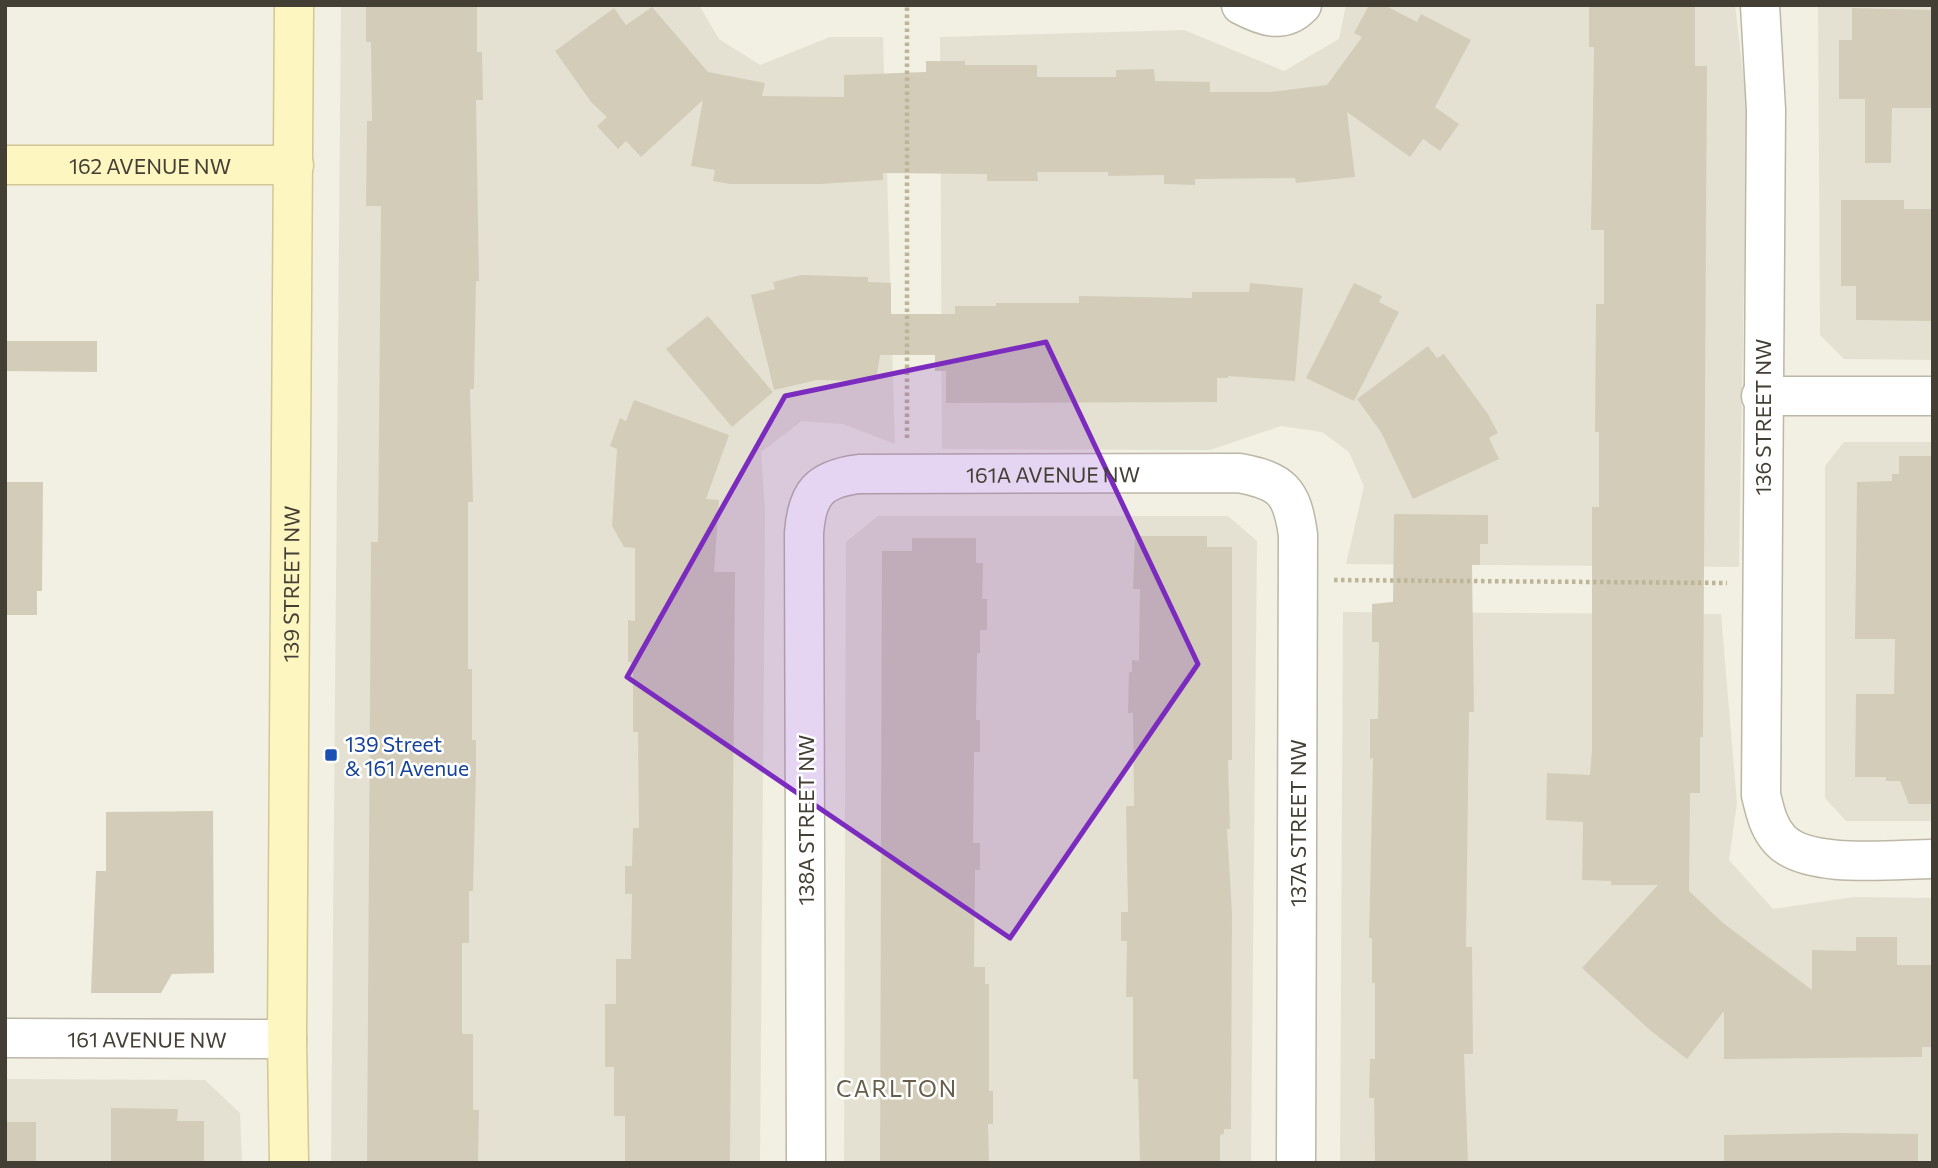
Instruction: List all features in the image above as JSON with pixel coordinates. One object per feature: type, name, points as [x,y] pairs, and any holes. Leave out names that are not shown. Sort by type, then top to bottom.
[{"type":"street","name":"139 STREET NW","points":[[289,1163],[294,5]]},
{"type":"street","points":[[1241,5],[1262,16],[1279,18],[1295,12],[1302,5]]},
{"type":"street","name":"136 STREET NW","points":[[1760,5],[1766,110],[1761,396],[1761,795],[1770,828],[1782,843],[1816,857],[1933,859]]},
{"type":"street","name":"162 AVENUE NW","points":[[5,165],[294,165]]},
{"type":"street","points":[[1761,396],[1933,396]]},
{"type":"street","name":"161A AVENUE NW","points":[[823,483],[839,476],[859,474],[1239,473],[1262,477],[1281,487]]},
{"type":"street","name":"138A STREET NW","points":[[806,1163],[804,533],[806,514],[812,498],[823,483]]},
{"type":"street","name":"137A STREET NW","points":[[1281,487],[1294,507],[1298,580],[1296,1163]]},
{"type":"street","name":"161 AVENUE NW","points":[[5,1038],[288,1039]]},
{"type":"path","points":[[907,5],[907,474]]},
{"type":"path","points":[[1298,580],[1761,583]]},
{"type":"highlighted area","points":[[1046,342],[1198,664],[1010,938],[627,677],[785,396]]},
{"type":"shaded area","points":[[341,5],[699,5],[719,39],[760,65],[830,37],[883,37],[895,444],[843,424],[802,421],[761,452],[765,512],[760,1163],[331,1163]]},
{"type":"shaded area","points":[[1346,5],[1735,5],[1747,107],[1739,567],[1346,564],[1364,486],[1349,452],[1322,432],[1281,426],[1210,450],[942,449],[940,37],[1184,30],[1284,71],[1339,39]]},
{"type":"shaded area","points":[[1818,5],[1933,5],[1933,360],[1844,359],[1820,335]]},
{"type":"shaded area","points":[[1844,442],[1933,442],[1933,821],[1846,821],[1825,798],[1825,466]]},
{"type":"shaded area","points":[[878,516],[1228,516],[1257,541],[1251,1163],[844,1163],[846,542]]},
{"type":"shaded area","points":[[1343,612],[1721,614],[1737,803],[1729,860],[1773,909],[1854,897],[1933,898],[1933,1163],[1340,1163]]},
{"type":"shaded area","points":[[5,1079],[205,1080],[240,1113],[242,1163],[5,1163]]},
{"type":"building","points":[[477,5],[477,52],[482,52],[483,100],[476,100],[479,281],[476,281],[474,389],[470,389],[473,502],[468,502],[468,669],[472,669],[472,740],[476,740],[476,769],[469,943],[462,943],[462,1034],[473,1034],[473,1110],[479,1110],[478,1163],[367,1163],[371,542],[378,542],[381,206],[366,206],[367,121],[372,121],[371,42],[366,42],[366,7]]},
{"type":"building","points":[[1369,5],[1384,5],[1417,22],[1421,14],[1471,40],[1435,107],[1459,124],[1440,151],[1423,139],[1410,157],[1347,112],[1355,177],[1296,183],[1295,178],[1195,179],[1195,185],[1164,184],[1164,175],[1108,176],[1108,172],[1037,172],[1038,181],[987,181],[987,174],[883,173],[883,180],[820,184],[730,184],[713,181],[715,170],[691,166],[703,100],[641,157],[626,141],[618,149],[597,126],[607,117],[591,102],[555,51],[614,8],[626,25],[652,7],[708,72],[765,83],[762,96],[844,97],[844,75],[926,72],[926,61],[965,61],[965,65],[1037,65],[1037,77],[1116,77],[1116,70],[1154,69],[1155,81],[1210,82],[1210,92],[1271,92],[1327,85],[1362,37],[1354,33]]},
{"type":"building","points":[[1589,5],[1695,5],[1695,66],[1707,66],[1703,737],[1700,737],[1700,793],[1690,793],[1689,891],[1723,923],[1812,990],[1812,950],[1856,951],[1856,937],[1897,937],[1897,965],[1933,965],[1933,1047],[1922,1047],[1922,1057],[1724,1059],[1724,1011],[1687,1059],[1651,1031],[1582,968],[1658,885],[1611,885],[1611,881],[1582,880],[1583,822],[1546,820],[1547,773],[1590,775],[1592,750],[1592,507],[1599,507],[1599,432],[1595,432],[1596,304],[1604,304],[1604,230],[1591,230],[1594,47],[1589,47]]},
{"type":"building","points":[[1852,8],[1933,10],[1933,108],[1892,108],[1891,163],[1865,163],[1865,99],[1839,99],[1839,40],[1852,40]]},
{"type":"building","points":[[1841,200],[1904,200],[1904,209],[1933,209],[1933,321],[1856,320],[1856,286],[1841,286]]},
{"type":"building","points":[[801,275],[868,277],[868,282],[891,283],[891,314],[955,314],[955,306],[996,306],[996,303],[1079,303],[1079,296],[1192,298],[1192,292],[1249,292],[1250,283],[1303,288],[1295,381],[1228,376],[1217,378],[1217,402],[946,403],[946,371],[935,371],[935,355],[880,355],[876,381],[817,380],[774,390],[751,295],[775,289],[773,282]]},
{"type":"building","points":[[1354,283],[1382,296],[1379,302],[1399,312],[1354,401],[1306,378]]},
{"type":"building","points":[[708,316],[773,392],[732,427],[666,349]]},
{"type":"building","points":[[5,341],[97,341],[97,372],[5,371]]},
{"type":"building","points":[[1428,346],[1437,358],[1444,354],[1488,414],[1498,433],[1489,438],[1499,459],[1413,499],[1381,432],[1357,399]]},
{"type":"building","points":[[634,400],[729,435],[706,499],[719,500],[714,572],[735,572],[730,1163],[625,1163],[625,1116],[614,1116],[614,1067],[605,1067],[605,1004],[616,1004],[616,959],[631,959],[632,894],[625,894],[625,866],[632,866],[633,828],[639,828],[638,732],[633,732],[633,674],[631,662],[628,662],[628,620],[635,621],[635,548],[624,547],[612,526],[617,449],[610,446],[620,418],[626,421]]},
{"type":"building","points":[[1899,456],[1933,456],[1933,804],[1909,804],[1900,781],[1886,781],[1886,777],[1855,777],[1856,694],[1894,694],[1895,639],[1855,639],[1857,482],[1892,481],[1892,474],[1899,474]]},
{"type":"building","points":[[5,482],[43,482],[42,591],[37,591],[37,615],[5,615]]},
{"type":"building","points":[[1394,514],[1488,515],[1488,544],[1480,544],[1480,565],[1472,565],[1474,712],[1469,712],[1466,947],[1472,947],[1473,1054],[1464,1054],[1468,1163],[1375,1163],[1374,1098],[1369,1098],[1370,1059],[1375,1059],[1375,983],[1372,983],[1372,938],[1369,938],[1373,758],[1370,759],[1370,719],[1378,719],[1379,642],[1372,642],[1372,604],[1393,602]]},
{"type":"building","points":[[1135,536],[1207,536],[1207,547],[1232,547],[1232,760],[1228,760],[1230,829],[1227,829],[1232,913],[1231,1129],[1224,1129],[1224,1134],[1220,1135],[1220,1163],[1140,1163],[1138,1079],[1133,1079],[1133,997],[1126,997],[1127,941],[1121,941],[1121,912],[1128,912],[1126,806],[1134,806],[1133,713],[1128,713],[1129,672],[1132,672],[1132,660],[1139,661],[1140,589],[1133,589]]},
{"type":"building","points":[[912,538],[976,538],[976,563],[983,563],[982,599],[987,599],[987,630],[980,630],[980,653],[977,653],[976,720],[980,720],[980,752],[974,752],[973,843],[980,843],[980,870],[975,870],[974,967],[985,967],[985,984],[989,984],[989,1091],[993,1091],[993,1124],[988,1124],[989,1163],[880,1163],[882,551],[912,551]]},
{"type":"building","points":[[213,811],[214,973],[172,974],[161,993],[91,993],[96,871],[106,871],[106,812]]},
{"type":"building","points":[[111,1108],[178,1109],[177,1121],[204,1121],[204,1163],[111,1163]]},
{"type":"building","points":[[5,1122],[36,1122],[36,1163],[5,1163]]},
{"type":"building","points":[[1918,1134],[1918,1163],[1724,1163],[1724,1135]]},
{"type":"place","name":"139 Street & 161 Avenue","points":[[331,755]]},
{"type":"district","name":"CARLTON","points":[[897,1088]]}]
